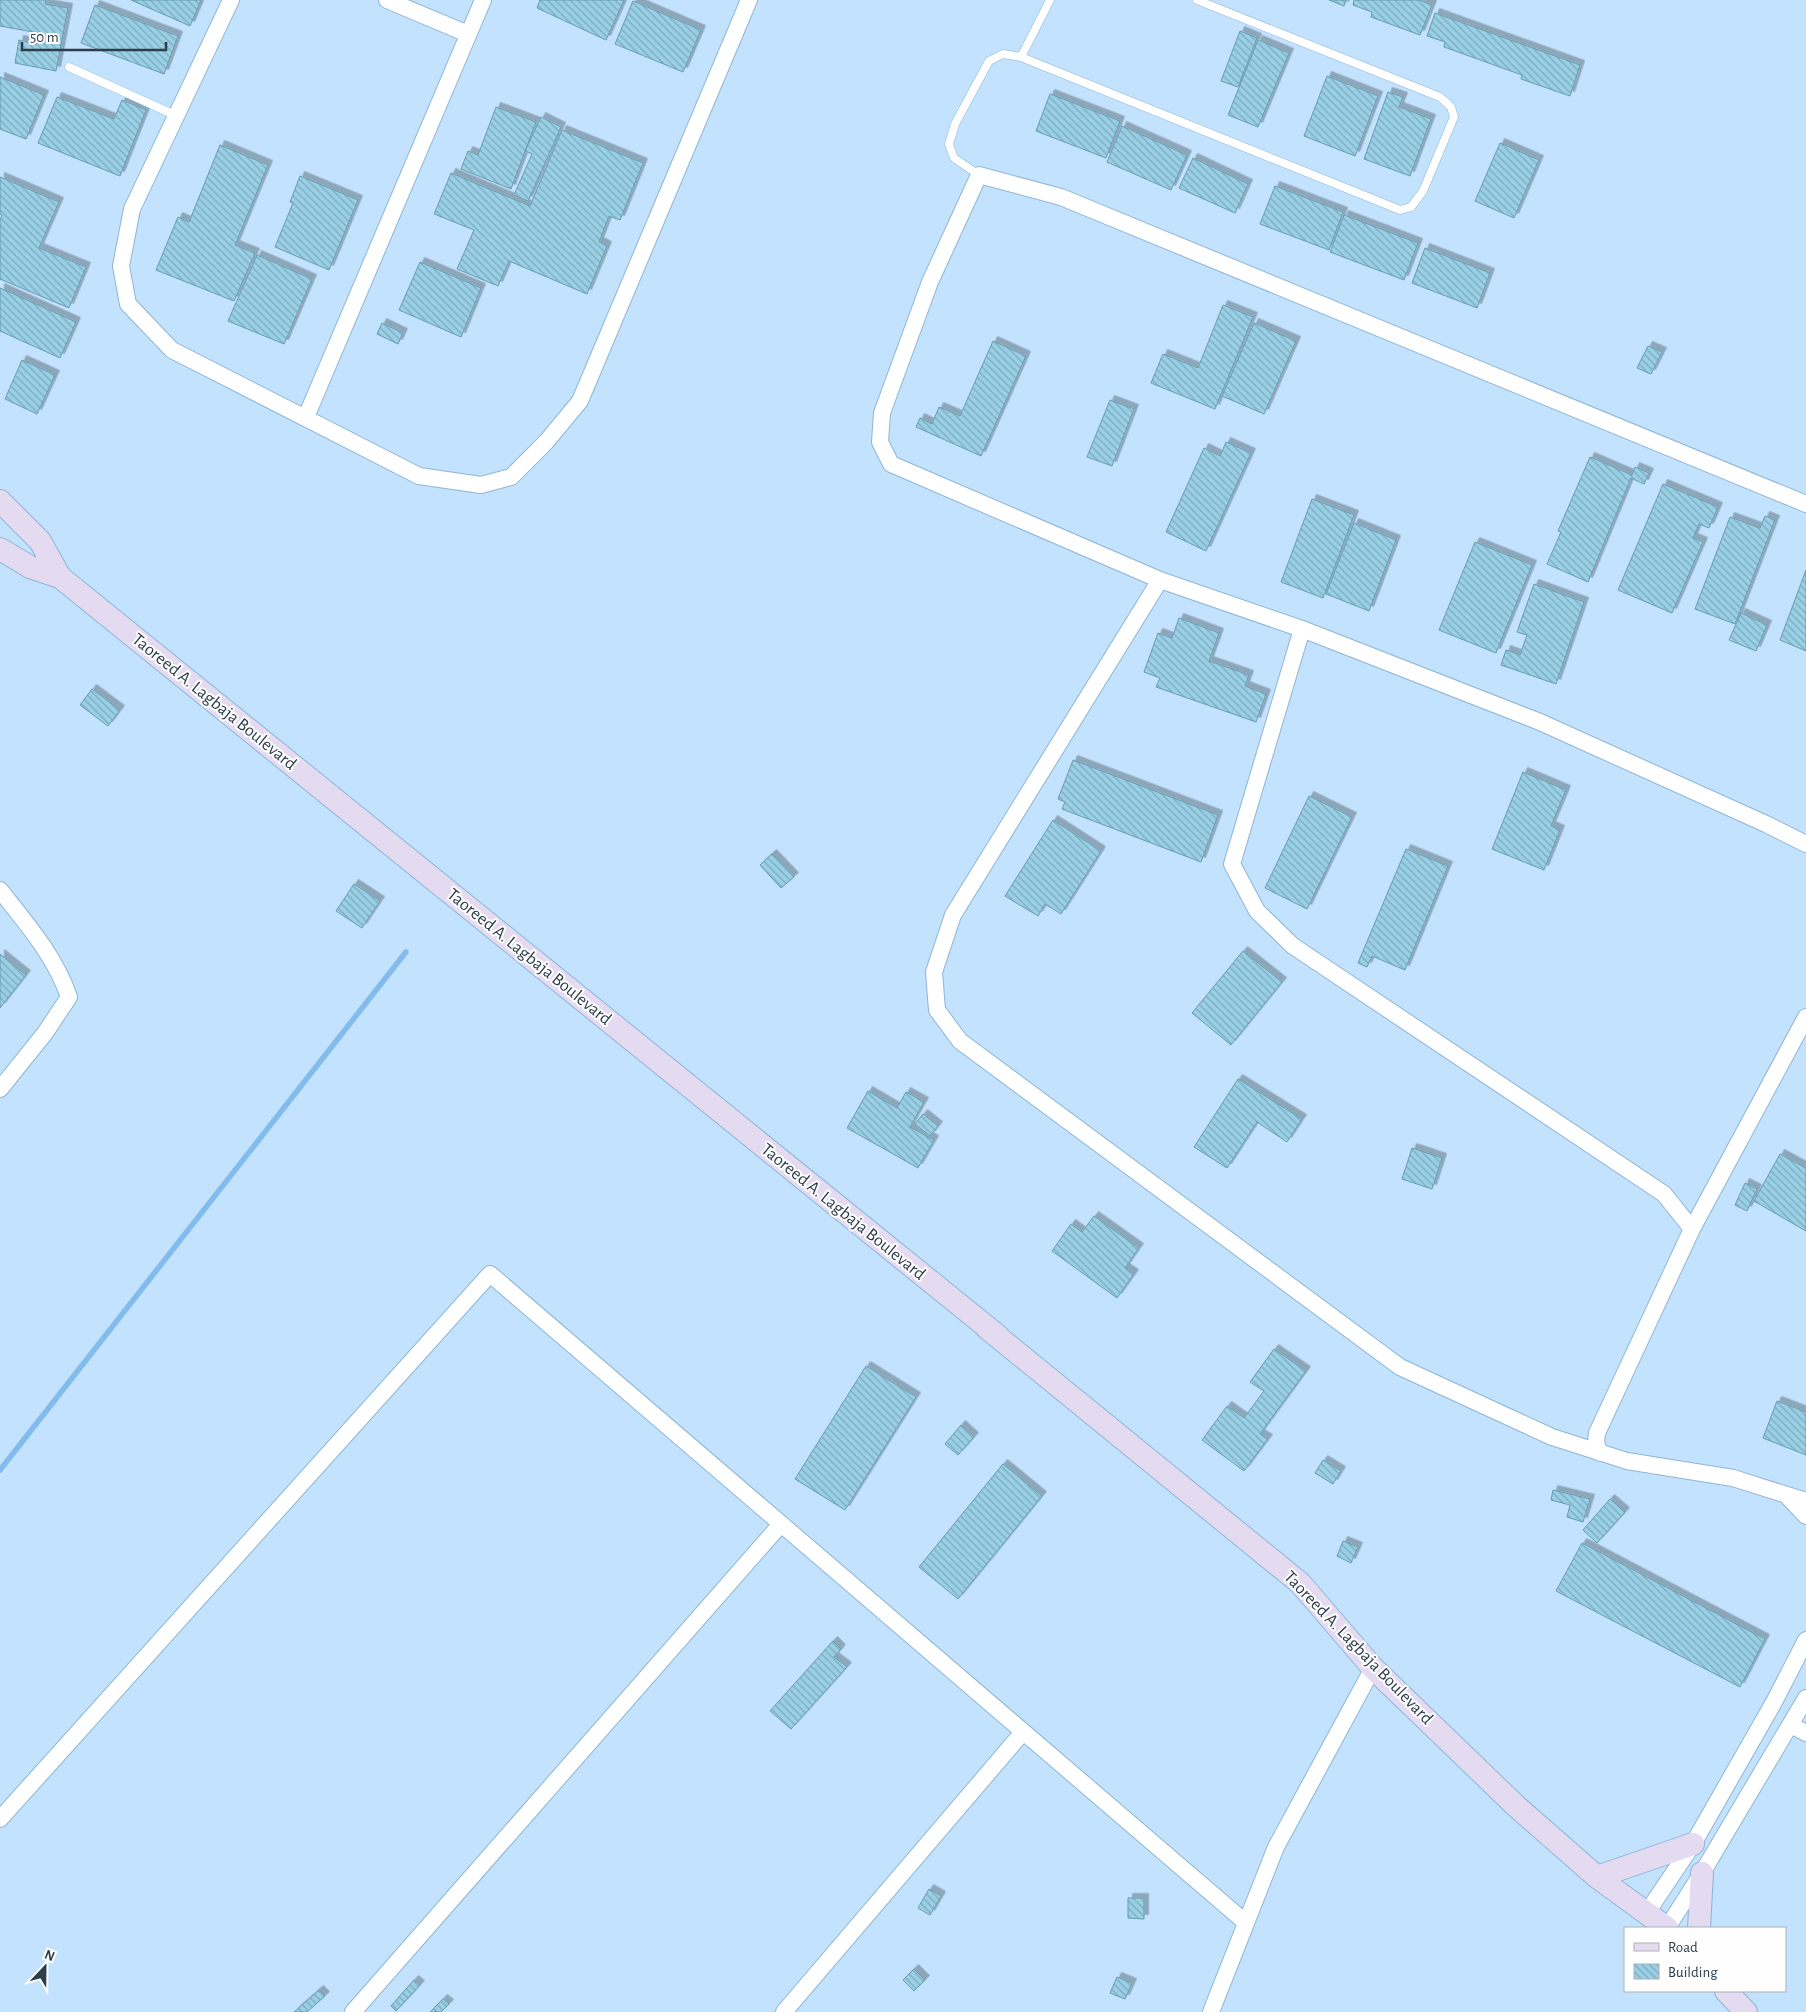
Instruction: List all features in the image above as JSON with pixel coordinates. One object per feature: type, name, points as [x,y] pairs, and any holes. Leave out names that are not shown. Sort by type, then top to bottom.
[{"type":"street","points":[[231,0],[132,209],[121,266],[128,304],[172,350],[418,476],[481,485],[511,477],[546,442],[580,401],[749,0]]},
{"type":"street","points":[[387,0],[468,34]]},
{"type":"street","points":[[306,418],[483,0]]},
{"type":"street","points":[[1806,504],[1061,197],[979,175],[930,282],[882,413],[880,442],[891,464],[1160,580],[1302,629],[1540,722],[1766,824],[1806,844]]},
{"type":"street","name":"Taoreed A. Lagbaja Boulevard","points":[[0,501],[40,541],[60,577],[998,1336]]},
{"type":"street","name":"Taoreed A. Lagbaja Boulevard","points":[[0,549],[30,568],[60,577]]},
{"type":"street","points":[[1160,580],[953,915],[934,972],[937,1010],[960,1041],[1400,1367],[1552,1437],[1600,1453],[1637,1463],[1733,1478],[1806,1502]]},
{"type":"street","points":[[1302,629],[1232,864],[1257,911],[1293,946],[1664,1194],[1692,1229]]},
{"type":"street","points":[[0,1089],[45,1033],[69,996],[62,976],[37,937],[1,893]]},
{"type":"street","points":[[1600,1453],[1596,1443],[1597,1434],[1692,1229],[1806,1017]]},
{"type":"street","name":"Taoreed A. Lagbaja Boulevard","points":[[828,1198],[1300,1583],[1373,1668],[1516,1806],[1597,1877],[1666,1927]]},
{"type":"street","points":[[0,1819],[490,1274],[1246,1922]]},
{"type":"street","points":[[1787,1496],[1806,1516]]},
{"type":"street","points":[[353,2012],[781,1524]]},
{"type":"street","points":[[1646,1914],[1693,1844],[1769,1710],[1806,1640]]},
{"type":"street","points":[[1211,2012],[1276,1847],[1373,1668]]},
{"type":"street","points":[[1668,1927],[1806,1698]]},
{"type":"street","points":[[1791,1725],[1806,1733]]},
{"type":"street","points":[[784,2012],[1023,1732]]},
{"type":"street","points":[[1597,1877],[1693,1844]]},
{"type":"street","points":[[1699,1927],[1702,1873]]},
{"type":"street","points":[[1727,1992],[1746,2012]]},
{"type":"lane","points":[[1021,57],[1050,0]]},
{"type":"lane","points":[[979,175],[954,158],[949,144],[955,124],[989,61],[1003,54],[1021,57],[1400,210],[1411,208],[1423,192],[1454,117],[1451,107],[1440,97],[1197,0]]},
{"type":"lane","points":[[68,67],[177,116]]},
{"type":"building","points":[[0,0],[46,0],[45,4],[68,8],[56,71],[15,63],[19,40],[37,44],[39,33],[0,26]]},
{"type":"building","points":[[131,0],[201,0],[190,26]]},
{"type":"building","points":[[540,0],[624,0],[606,40],[537,8]]},
{"type":"building","points":[[1329,0],[1346,0],[1344,6]]},
{"type":"building","points":[[1354,0],[1419,0],[1432,5],[1420,35],[1371,17],[1372,12],[1353,5]]},
{"type":"building","points":[[633,1],[701,30],[683,72],[615,44]]},
{"type":"building","points":[[95,5],[178,36],[164,74],[81,43]]},
{"type":"building","points":[[1435,13],[1580,65],[1570,96],[1521,79],[1522,75],[1444,47],[1445,42],[1427,36]]},
{"type":"building","points":[[1240,31],[1257,38],[1238,87],[1221,81]]},
{"type":"building","points":[[1258,40],[1289,53],[1258,127],[1228,115]]},
{"type":"building","points":[[1327,76],[1378,96],[1355,156],[1304,136]]},
{"type":"building","points":[[0,77],[44,95],[26,139],[0,129]]},
{"type":"building","points":[[1388,92],[1403,97],[1399,107],[1431,119],[1410,176],[1364,159]]},
{"type":"building","points":[[1050,94],[1120,121],[1106,158],[1036,131]]},
{"type":"building","points":[[57,97],[114,119],[122,100],[146,110],[120,176],[38,143]]},
{"type":"building","points":[[496,107],[536,122],[511,189],[461,169],[468,151],[478,155]]},
{"type":"building","points":[[541,117],[561,127],[528,201],[514,195],[532,154],[525,151]]},
{"type":"building","points":[[1122,126],[1187,155],[1171,190],[1107,162]]},
{"type":"building","points":[[562,130],[643,163],[620,220],[609,216],[599,242],[607,246],[587,294],[509,261],[498,286],[457,269],[474,230],[434,214],[451,173],[530,206]]},
{"type":"building","points":[[1500,143],[1539,160],[1514,218],[1475,201]]},
{"type":"building","points":[[220,145],[268,165],[235,245],[255,253],[234,301],[156,270],[178,217],[189,222]]},
{"type":"building","points":[[1193,158],[1248,184],[1235,213],[1179,188]]},
{"type":"building","points":[[300,176],[358,200],[329,270],[275,247],[293,203],[290,202]]},
{"type":"building","points":[[0,177],[59,202],[39,248],[86,267],[69,308],[0,279],[0,220],[2,215],[0,214]]},
{"type":"building","points":[[1275,186],[1343,212],[1329,250],[1260,224]]},
{"type":"building","points":[[1344,215],[1418,243],[1404,280],[1330,252]]},
{"type":"building","points":[[1425,248],[1490,273],[1477,308],[1412,283]]},
{"type":"building","points":[[257,255],[312,279],[284,344],[228,321]]},
{"type":"building","points":[[420,262],[481,288],[461,337],[399,310]]},
{"type":"building","points":[[0,288],[76,322],[60,358],[0,331]]},
{"type":"building","points":[[1223,305],[1253,317],[1215,409],[1151,383],[1163,354],[1198,368]]},
{"type":"building","points":[[382,323],[403,333],[398,344],[377,334]]},
{"type":"building","points":[[1254,323],[1296,341],[1264,414],[1222,396]]},
{"type":"building","points":[[993,341],[1026,356],[981,456],[916,427],[920,418],[932,424],[939,407],[960,416]]},
{"type":"building","points":[[1648,346],[1662,352],[1651,374],[1637,368]]},
{"type":"building","points":[[22,360],[55,375],[37,414],[5,399]]},
{"type":"building","points":[[1110,400],[1134,409],[1112,466],[1087,457]]},
{"type":"building","points":[[1226,442],[1251,453],[1206,551],[1166,532],[1204,448],[1220,456]]},
{"type":"building","points":[[1590,457],[1632,475],[1635,467],[1649,473],[1644,484],[1631,478],[1588,582],[1547,564],[1561,532],[1558,531]]},
{"type":"building","points":[[1663,484],[1718,507],[1709,528],[1699,524],[1693,538],[1703,542],[1672,613],[1618,590]]},
{"type":"building","points":[[1312,499],[1354,515],[1323,598],[1281,582]]},
{"type":"building","points":[[1765,516],[1775,520],[1735,624],[1695,609],[1730,517],[1760,528]]},
{"type":"building","points":[[1354,523],[1396,540],[1369,611],[1326,594]]},
{"type":"building","points":[[1475,542],[1532,565],[1496,653],[1439,630]]},
{"type":"building","points":[[1806,570],[1806,651],[1780,640]]},
{"type":"building","points":[[1534,584],[1584,602],[1556,684],[1501,665],[1506,650],[1520,655],[1527,635],[1517,632]]},
{"type":"building","points":[[1741,613],[1767,625],[1756,651],[1729,640]]},
{"type":"building","points":[[1179,618],[1219,633],[1209,661],[1249,675],[1245,686],[1266,694],[1256,722],[1156,687],[1160,678],[1144,672],[1158,633],[1172,638]]},
{"type":"building","points":[[92,689],[120,710],[108,726],[80,705]]},
{"type":"building","points":[[1073,760],[1218,815],[1201,862],[1062,809],[1065,802],[1058,799]]},
{"type":"building","points":[[1523,772],[1566,790],[1551,826],[1560,830],[1544,870],[1492,849]]},
{"type":"building","points":[[1309,796],[1352,817],[1307,909],[1265,888]]},
{"type":"building","points":[[1053,820],[1101,851],[1061,914],[1045,904],[1038,916],[1005,896]]},
{"type":"building","points":[[1406,849],[1448,866],[1405,970],[1372,956],[1367,967],[1358,963]]},
{"type":"building","points":[[772,854],[794,877],[781,888],[760,865]]},
{"type":"building","points":[[354,884],[380,901],[362,928],[336,911]]},
{"type":"building","points":[[1243,951],[1282,982],[1231,1045],[1192,1013]]},
{"type":"building","points":[[0,954],[26,975],[0,1008]]},
{"type":"building","points":[[1238,1079],[1302,1119],[1287,1142],[1257,1122],[1227,1168],[1194,1147]]},
{"type":"building","points":[[868,1091],[897,1108],[906,1092],[924,1102],[910,1127],[934,1140],[918,1168],[847,1128]]},
{"type":"building","points":[[923,1114],[938,1126],[930,1136],[915,1124]]},
{"type":"building","points":[[1412,1148],[1442,1158],[1432,1189],[1402,1179]]},
{"type":"building","points":[[1780,1154],[1806,1168],[1806,1231],[1754,1201]]},
{"type":"building","points":[[1745,1183],[1757,1189],[1747,1211],[1735,1205]]},
{"type":"building","points":[[1094,1216],[1139,1248],[1125,1268],[1134,1274],[1117,1298],[1052,1251],[1071,1224],[1082,1232]]},
{"type":"building","points":[[1274,1349],[1306,1371],[1260,1434],[1268,1439],[1244,1471],[1202,1440],[1227,1406],[1244,1418],[1264,1391],[1250,1382]]},
{"type":"building","points":[[866,1366],[916,1397],[845,1510],[795,1479]]},
{"type":"building","points":[[1777,1401],[1806,1412],[1806,1455],[1763,1438]]},
{"type":"building","points":[[961,1425],[974,1437],[958,1455],[945,1444]]},
{"type":"building","points":[[1323,1460],[1341,1471],[1333,1484],[1315,1473]]},
{"type":"building","points":[[1003,1464],[1042,1496],[958,1599],[919,1567]]},
{"type":"building","points":[[1553,1490],[1590,1499],[1583,1522],[1567,1517],[1570,1505],[1551,1500]]},
{"type":"building","points":[[1610,1499],[1625,1512],[1597,1543],[1583,1530]]},
{"type":"building","points":[[1343,1541],[1358,1547],[1351,1563],[1337,1556]]},
{"type":"building","points":[[1582,1543],[1765,1639],[1740,1687],[1556,1591]]},
{"type":"building","points":[[833,1641],[841,1649],[834,1657],[847,1667],[791,1729],[770,1711]]},
{"type":"building","points":[[929,1889],[941,1896],[930,1915],[918,1908]]},
{"type":"building","points":[[1128,1898],[1144,1898],[1144,1919],[1128,1918]]},
{"type":"building","points":[[914,1969],[925,1980],[914,1991],[903,1980]]},
{"type":"building","points":[[1117,1977],[1132,1983],[1125,1999],[1110,1993]]},
{"type":"building","points":[[414,1980],[420,1985],[396,2011],[391,2006]]},
{"type":"building","points":[[319,1990],[325,1996],[307,2012],[294,2012]]},
{"type":"building","points":[[443,1999],[449,2004],[441,2012],[430,2012]]},
{"type":"waterway","points":[[0,1470],[406,952]]}]
